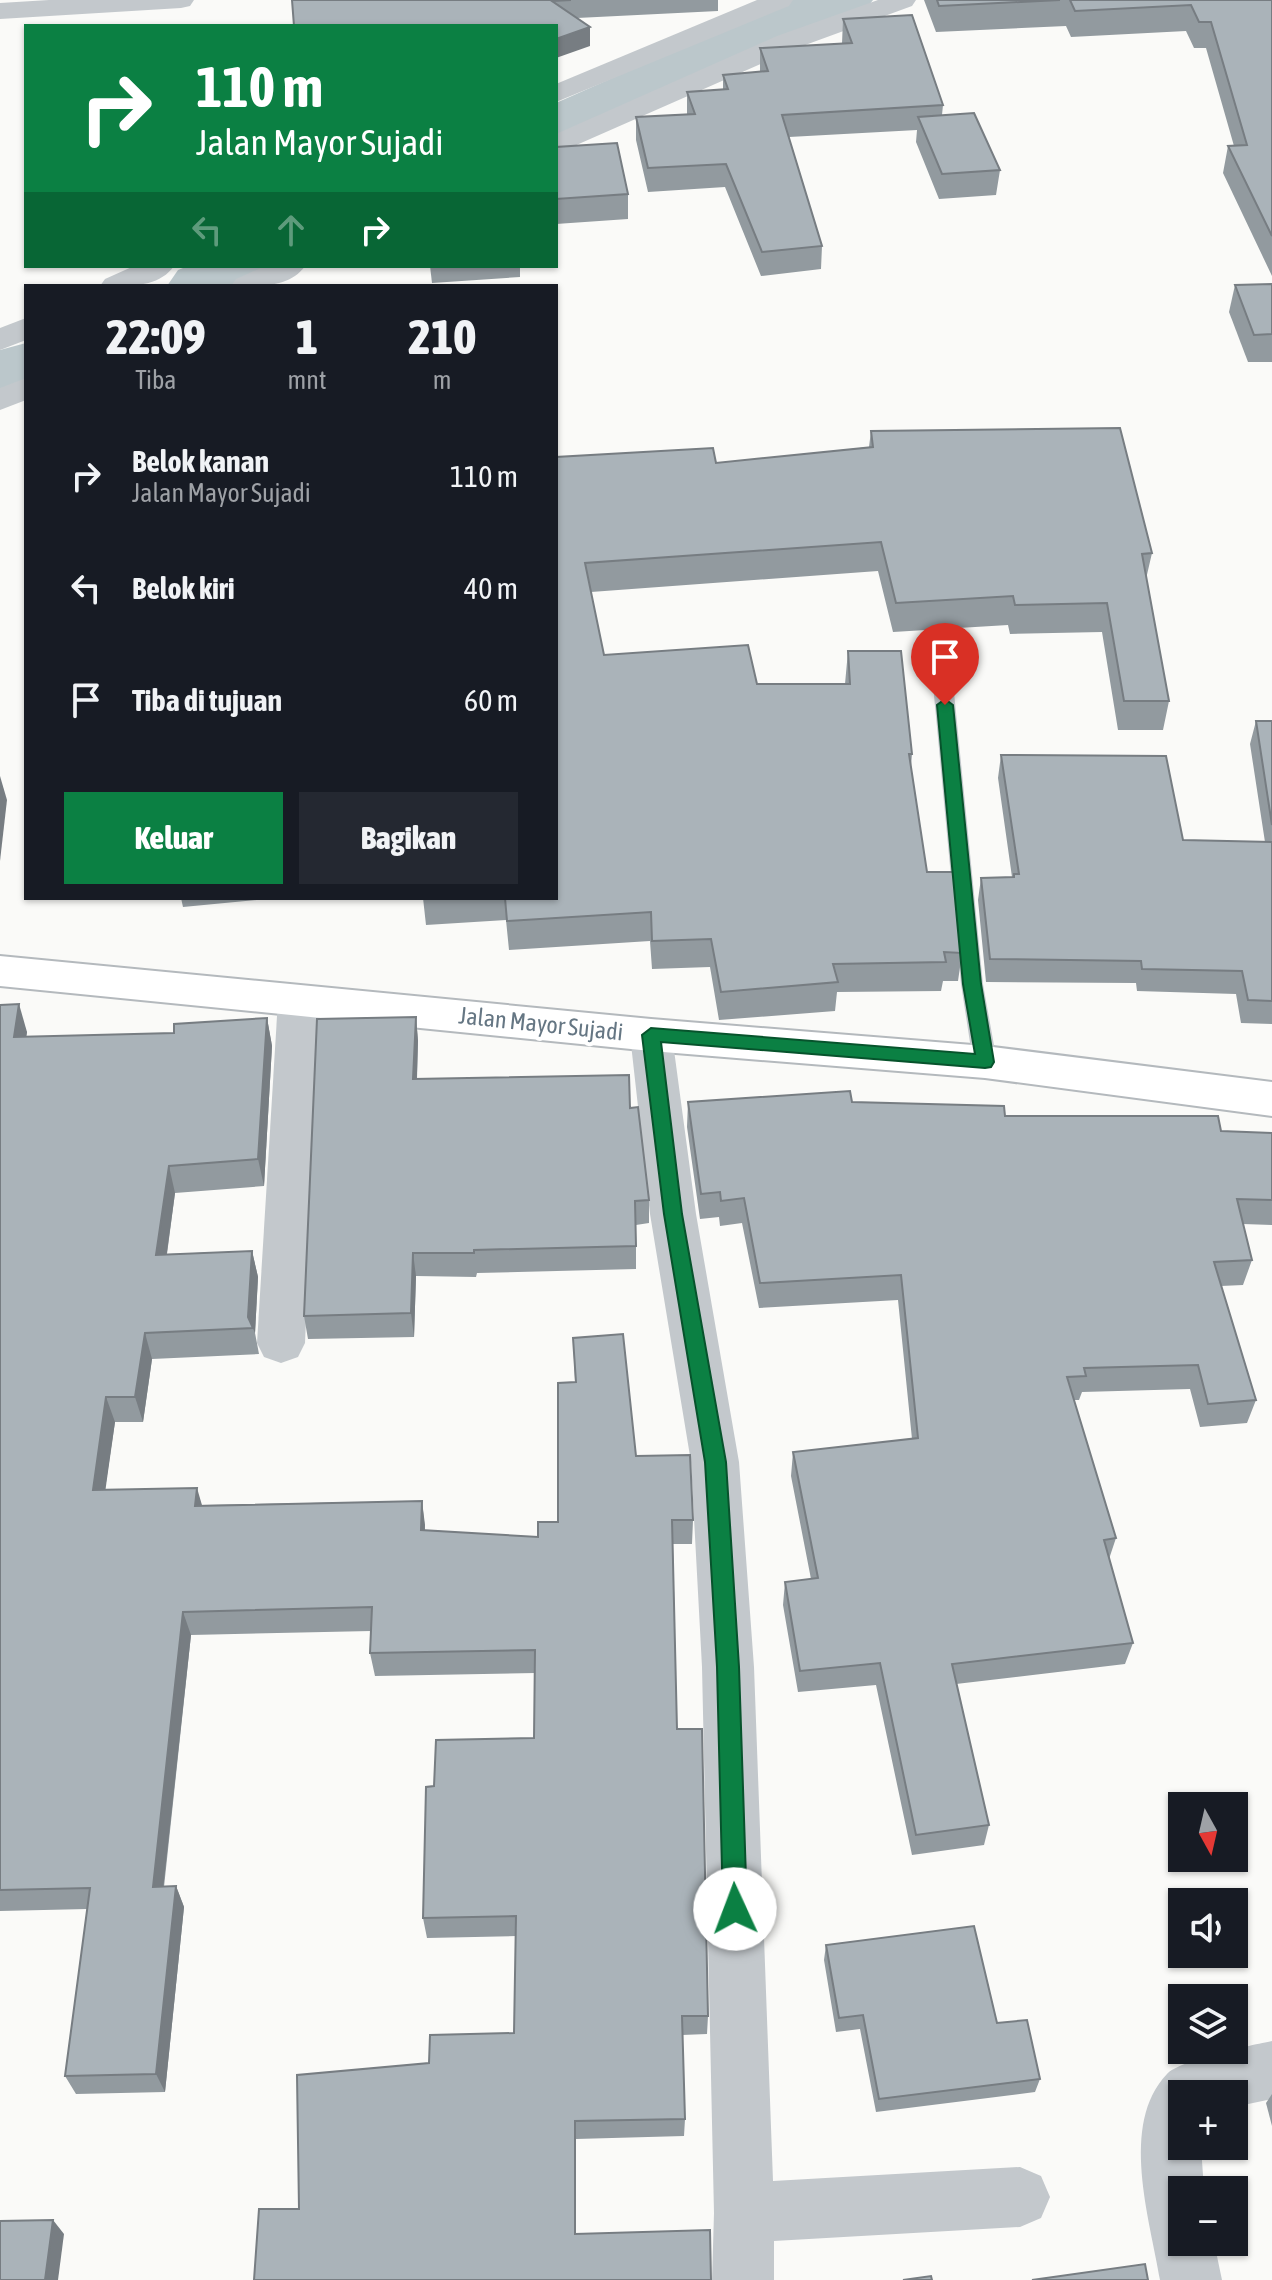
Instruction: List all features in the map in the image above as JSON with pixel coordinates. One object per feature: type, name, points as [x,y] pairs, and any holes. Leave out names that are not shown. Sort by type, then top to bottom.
[{"type":"highway","name":"Jalan Mayor Sujadi","points":[[0,971],[651,1035],[985,1062],[1272,1099]]},
{"type":"street","points":[[0,11],[181,0]]},
{"type":"street","points":[[558,93],[780,0]]},
{"type":"street","points":[[558,144],[787,42],[903,0]]},
{"type":"street","points":[[120,284],[155,268]]},
{"type":"street","points":[[251,284],[286,268]]},
{"type":"street","points":[[0,340],[24,329]]},
{"type":"street","points":[[0,400],[24,389]]},
{"type":"street","points":[[281,1343],[299,1000]]},
{"type":"street","points":[[651,1035],[673,1214],[715,1462],[728,1667],[744,2213],[743,2280]]},
{"type":"street","points":[[1227,2080],[1272,2070]]},
{"type":"street","points":[[744,2213],[1020,2197]]},
{"type":"street","points":[[1187,2256],[1191,2280]]},
{"type":"lane","points":[[939,642],[972,984],[985,1062]]},
{"type":"building","points":[[292,0],[571,0],[552,1],[590,27],[558,38],[558,24],[294,24]]},
{"type":"building","points":[[937,0],[1060,0],[939,6]]},
{"type":"building","points":[[1070,0],[1272,0],[1272,236],[1228,146],[1247,145],[1211,22],[1199,22],[1191,5],[1075,11]]},
{"type":"building","points":[[912,15],[943,105],[782,115],[822,246],[762,252],[726,164],[648,168],[636,117],[695,114],[687,92],[728,89],[723,75],[768,71],[760,48],[852,43],[843,19]]},
{"type":"building","points":[[974,113],[1000,170],[942,174],[918,117]]},
{"type":"building","points":[[617,143],[628,194],[558,199],[558,147]]},
{"type":"building","points":[[1272,284],[1272,334],[1254,335],[1235,285]]},
{"type":"building","points":[[1120,428],[1152,553],[1142,554],[1169,701],[1124,701],[1107,603],[1015,605],[1013,596],[896,603],[881,542],[585,563],[604,655],[748,645],[757,684],[850,684],[848,651],[901,651],[912,754],[909,754],[927,872],[954,872],[962,953],[944,952],[946,962],[833,964],[838,982],[721,992],[711,939],[652,941],[651,912],[507,921],[505,900],[558,900],[558,457],[713,448],[716,463],[873,447],[871,431]]},
{"type":"building","points":[[1256,721],[1272,721],[1272,825]]},
{"type":"building","points":[[1001,755],[1166,756],[1183,840],[1272,842],[1272,1001],[1248,1000],[1242,971],[1142,969],[1141,961],[990,959],[981,878],[1014,877],[1014,874],[1019,874]]},
{"type":"building","points":[[19,1004],[14,1037],[174,1033],[174,1024],[267,1018],[258,1159],[169,1166],[156,1255],[252,1251],[248,1317],[253,1328],[145,1333],[135,1397],[106,1397],[93,1490],[197,1488],[195,1506],[422,1501],[421,1530],[538,1537],[538,1522],[558,1522],[558,1383],[576,1382],[573,1338],[623,1334],[636,1456],[690,1455],[693,1520],[672,1520],[677,1729],[702,1729],[708,2016],[682,2016],[685,2119],[575,2121],[575,2234],[710,2230],[711,2280],[254,2280],[259,2209],[299,2209],[297,2075],[429,2063],[430,2035],[514,2033],[516,1916],[423,1918],[426,1787],[434,1786],[436,1740],[534,1738],[535,1650],[370,1653],[372,1607],[183,1612],[153,1887],[176,1886],[156,2074],[65,2076],[90,1888],[0,1890],[0,1005]]},
{"type":"building","points":[[416,1017],[413,1079],[629,1075],[630,1108],[638,1107],[649,1200],[635,1201],[636,1246],[413,1253],[411,1313],[304,1316],[317,1019]]},
{"type":"building","points":[[850,1091],[852,1102],[1004,1106],[1005,1116],[1218,1116],[1221,1131],[1272,1133],[1272,1200],[1237,1199],[1252,1260],[1214,1262],[1256,1400],[1208,1404],[1198,1365],[1084,1368],[1086,1376],[1067,1377],[1116,1538],[1104,1540],[1133,1643],[952,1664],[989,1825],[916,1835],[880,1663],[800,1671],[785,1582],[818,1578],[793,1452],[918,1438],[901,1275],[760,1283],[744,1198],[721,1201],[720,1192],[701,1194],[688,1102]]},
{"type":"building","points":[[974,1926],[997,2023],[1027,2020],[1040,2079],[879,2099],[863,2015],[839,2018],[826,1945]]},
{"type":"building","points":[[53,2220],[45,2280],[0,2280],[0,2221]]},
{"type":"building","points":[[1145,2264],[1148,2280],[1032,2280]]},
{"type":"building","points":[[931,2276],[932,2280],[903,2280]]},
{"type":"waterway","points":[[558,127],[841,0]]},
{"type":"waterway","points":[[208,284],[244,268]]},
{"type":"waterway","points":[[0,377],[24,367]]},
{"type":"route","points":[[735,1909],[728,1667],[715,1462],[673,1214],[651,1035],[985,1062],[972,984],[945,705]]}]
